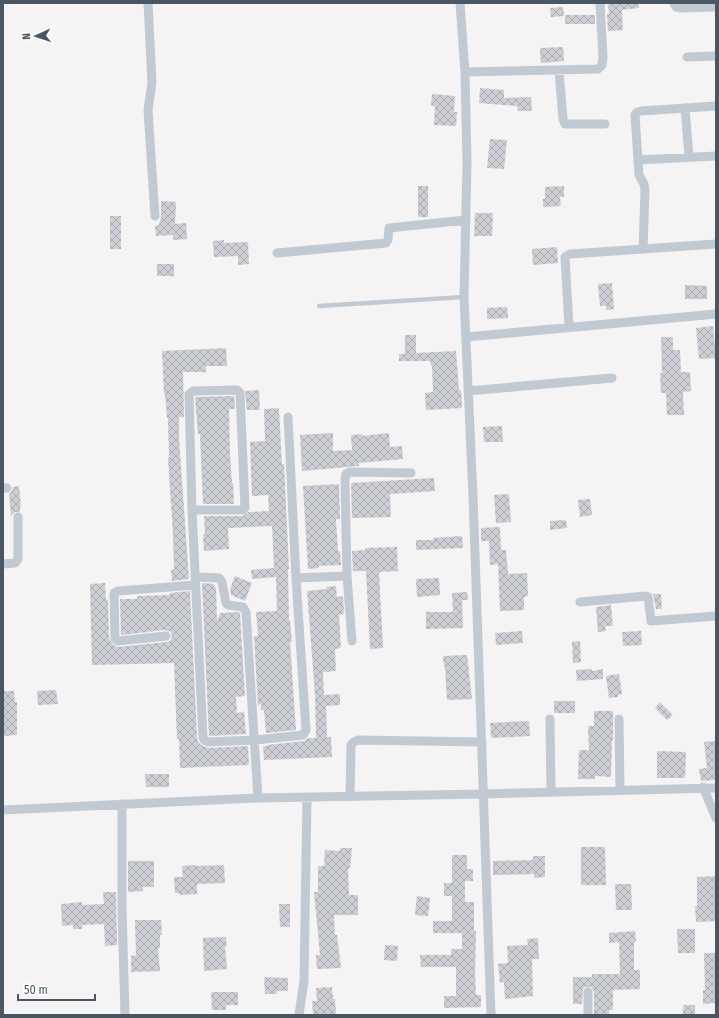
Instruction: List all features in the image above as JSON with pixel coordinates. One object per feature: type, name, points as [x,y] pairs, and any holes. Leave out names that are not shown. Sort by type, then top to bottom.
[{"type":"street","points":[[148,3],[152,83],[148,110],[155,216]]},
{"type":"street","points":[[460,3],[465,72],[467,163],[464,297],[482,742],[491,1015]]},
{"type":"street","points":[[465,72],[598,70],[602,65],[603,57],[600,3]]},
{"type":"street","points":[[674,3],[676,7],[681,8],[716,7]]},
{"type":"street","points":[[687,57],[716,56]]},
{"type":"street","points":[[559,71],[563,119],[565,124],[605,124]]},
{"type":"street","points":[[643,249],[645,190],[644,184],[639,175],[635,115],[637,112],[716,106]]},
{"type":"street","points":[[685,108],[689,157]]},
{"type":"street","points":[[638,160],[716,156]]},
{"type":"street","points":[[277,253],[386,243],[388,240],[389,228],[466,220]]},
{"type":"street","points":[[569,327],[565,257],[570,254],[716,244]]},
{"type":"street","points":[[466,337],[716,314]]},
{"type":"street","points":[[468,391],[612,378]]},
{"type":"street","points":[[192,510],[243,510],[245,508],[240,393],[237,390],[193,391],[189,394],[192,510],[203,737],[204,740],[208,742],[255,740],[303,735],[305,733],[288,417]]},
{"type":"street","points":[[352,641],[347,576],[346,474],[350,472],[411,473]]},
{"type":"street","points":[[3,564],[15,563],[18,559],[18,517]]},
{"type":"street","points":[[296,578],[347,576]]},
{"type":"street","points":[[166,636],[121,642],[116,639],[114,593],[118,591],[219,578],[222,582],[226,603],[228,605],[243,607],[246,612],[258,798]]},
{"type":"street","points":[[580,602],[646,596],[648,597],[651,621],[716,616]]},
{"type":"street","points":[[550,719],[551,792]]},
{"type":"street","points":[[619,719],[620,789]]},
{"type":"street","points":[[350,796],[351,746],[358,740],[482,742]]},
{"type":"street","points":[[703,788],[716,818]]},
{"type":"street","points":[[3,810],[258,798],[716,788]]},
{"type":"street","points":[[299,1015],[304,981],[307,798]]},
{"type":"street","points":[[122,804],[122,909],[125,1015]]},
{"type":"street","points":[[588,992],[588,1015]]},
{"type":"lane","points":[[319,306],[464,297]]},
{"type":"building","points":[[608,3],[638,3],[639,8],[622,10],[623,30],[608,31]]},
{"type":"building","points":[[563,7],[564,16],[551,17],[550,8]]},
{"type":"building","points":[[565,15],[595,15],[595,24],[565,24]]},
{"type":"building","points":[[563,47],[564,61],[541,63],[540,48]]},
{"type":"building","points":[[480,88],[504,90],[504,98],[531,97],[532,111],[518,111],[517,106],[479,103]]},
{"type":"building","points":[[432,94],[455,96],[454,112],[457,112],[456,126],[434,125],[435,106],[431,106]]},
{"type":"building","points":[[490,139],[507,140],[504,169],[487,168]]},
{"type":"building","points":[[418,186],[428,186],[428,217],[418,217]]},
{"type":"building","points":[[564,186],[564,197],[560,197],[561,206],[543,207],[545,187]]},
{"type":"building","points":[[161,201],[176,202],[175,224],[186,223],[187,239],[173,240],[173,235],[156,236],[155,226],[159,225],[161,216]]},
{"type":"building","points":[[475,213],[493,213],[492,236],[474,236]]},
{"type":"building","points":[[110,216],[121,216],[121,249],[110,249]]},
{"type":"building","points":[[224,240],[224,243],[248,242],[249,264],[238,265],[238,256],[214,257],[213,241]]},
{"type":"building","points":[[557,247],[558,263],[533,265],[532,249]]},
{"type":"building","points":[[157,264],[174,264],[174,276],[157,276]]},
{"type":"building","points":[[612,283],[614,309],[606,310],[606,306],[600,306],[598,284]]},
{"type":"building","points":[[685,285],[707,286],[707,299],[685,299]]},
{"type":"building","points":[[507,307],[508,318],[487,319],[487,308]]},
{"type":"building","points":[[713,326],[716,358],[699,359],[696,328]]},
{"type":"building","points":[[405,335],[416,335],[416,353],[456,351],[462,408],[426,410],[425,393],[433,392],[432,366],[430,361],[399,361],[399,354],[405,354]]},
{"type":"building","points":[[661,337],[673,337],[673,350],[680,350],[681,372],[690,372],[691,391],[683,392],[684,415],[667,415],[666,393],[661,393]]},
{"type":"building","points":[[226,348],[227,366],[206,366],[206,372],[183,372],[184,417],[179,417],[179,438],[189,579],[172,581],[171,570],[174,569],[168,458],[168,418],[164,394],[162,351]]},
{"type":"building","points":[[259,390],[260,410],[247,410],[245,391]]},
{"type":"building","points":[[234,396],[235,409],[229,409],[230,455],[234,504],[203,504],[200,434],[198,434],[195,397]]},
{"type":"building","points":[[279,408],[282,464],[284,464],[289,569],[289,620],[292,642],[290,642],[296,730],[266,733],[264,710],[261,710],[261,704],[258,705],[254,636],[258,636],[256,612],[277,611],[276,577],[252,579],[251,570],[274,568],[272,526],[228,528],[229,549],[204,551],[203,534],[205,534],[204,516],[243,516],[249,512],[269,511],[268,495],[252,496],[250,442],[265,441],[264,409]]},
{"type":"building","points":[[502,426],[503,442],[484,442],[483,427]]},
{"type":"building","points":[[333,433],[333,451],[352,450],[351,435],[362,434],[362,436],[389,433],[390,447],[402,446],[403,459],[359,463],[359,466],[302,471],[300,435]]},
{"type":"building","points":[[434,478],[435,491],[390,494],[391,517],[352,518],[351,483]]},
{"type":"building","points":[[339,484],[340,519],[336,519],[336,521],[338,551],[340,551],[341,565],[319,566],[319,568],[308,569],[303,486]]},
{"type":"building","points":[[19,486],[20,512],[15,512],[11,516],[9,494],[13,487]]},
{"type":"building","points":[[509,494],[511,522],[496,523],[494,495]]},
{"type":"building","points":[[590,499],[592,515],[580,517],[578,500]]},
{"type":"building","points":[[566,520],[567,528],[550,530],[550,521]]},
{"type":"building","points":[[500,527],[501,550],[506,550],[508,574],[527,573],[528,596],[524,597],[524,610],[500,611],[498,564],[490,565],[489,541],[481,541],[481,528]]},
{"type":"building","points":[[462,536],[463,548],[416,550],[416,540],[433,540],[433,538]]},
{"type":"building","points":[[397,547],[398,571],[379,572],[383,648],[370,649],[366,571],[353,571],[352,551],[365,550],[365,548]]},
{"type":"building","points":[[235,576],[252,583],[245,601],[231,595],[230,589]]},
{"type":"building","points":[[439,578],[440,595],[417,597],[416,579]]},
{"type":"building","points":[[105,583],[106,600],[108,599],[109,638],[114,645],[118,647],[167,642],[170,641],[172,636],[171,632],[165,630],[121,635],[120,599],[137,599],[137,596],[170,595],[170,593],[190,591],[198,742],[208,748],[248,746],[249,765],[180,768],[179,739],[177,739],[174,663],[92,665],[90,584]]},
{"type":"building","points":[[202,583],[214,584],[214,587],[216,587],[217,621],[220,613],[239,612],[240,614],[245,696],[236,697],[237,713],[244,712],[246,734],[209,736]]},
{"type":"building","points":[[336,586],[337,597],[343,596],[344,614],[339,615],[341,648],[335,649],[336,671],[323,672],[324,695],[340,694],[340,705],[326,706],[327,737],[331,737],[332,757],[264,760],[263,746],[316,738],[315,695],[307,591],[327,589],[326,587]]},
{"type":"building","points":[[467,592],[468,600],[462,600],[463,628],[426,629],[426,612],[453,612],[452,593]]},
{"type":"building","points":[[653,594],[661,594],[662,609],[656,609]]},
{"type":"building","points":[[611,605],[613,626],[605,626],[606,631],[598,632],[596,607]]},
{"type":"building","points":[[522,631],[523,643],[496,645],[495,633]]},
{"type":"building","points":[[641,631],[642,645],[623,646],[622,632]]},
{"type":"building","points":[[580,641],[581,662],[573,663],[572,642]]},
{"type":"building","points":[[467,655],[472,699],[447,700],[443,656]]},
{"type":"building","points":[[592,669],[592,671],[603,669],[603,679],[577,681],[576,670]]},
{"type":"building","points":[[619,674],[622,694],[618,695],[618,697],[609,698],[606,676]]},
{"type":"building","points":[[56,690],[58,704],[38,705],[37,691]]},
{"type":"building","points":[[3,691],[14,691],[15,702],[17,702],[17,735],[3,736]]},
{"type":"building","points":[[554,701],[575,701],[575,713],[554,713]]},
{"type":"building","points":[[660,702],[673,715],[667,720],[655,708]]},
{"type":"building","points":[[594,711],[613,711],[611,777],[595,776],[595,779],[578,779],[579,750],[589,750],[588,726],[594,726]]},
{"type":"building","points":[[529,721],[530,736],[491,738],[490,723]]},
{"type":"building","points":[[716,741],[716,780],[701,781],[699,769],[707,768],[704,742]]},
{"type":"building","points":[[657,751],[686,752],[685,778],[657,778]]},
{"type":"building","points":[[145,774],[169,774],[169,787],[146,787]]},
{"type":"building","points":[[581,847],[605,847],[606,885],[581,885]]},
{"type":"building","points":[[340,848],[352,848],[350,869],[348,868],[349,895],[358,895],[358,915],[334,915],[335,935],[337,935],[341,968],[317,969],[316,955],[320,955],[314,892],[318,892],[318,866],[324,866],[325,850],[340,851]]},
{"type":"building","points":[[452,855],[467,855],[467,869],[473,869],[473,881],[465,881],[465,902],[474,902],[474,931],[476,931],[476,995],[481,995],[481,1007],[444,1008],[444,996],[456,996],[456,967],[421,967],[420,955],[451,955],[451,949],[462,949],[462,933],[433,933],[433,921],[452,921],[452,896],[444,896],[444,883],[452,883]]},
{"type":"building","points":[[533,856],[545,856],[545,877],[534,878],[534,874],[493,875],[493,861],[533,860]]},
{"type":"building","points":[[128,861],[154,861],[154,887],[143,887],[143,891],[128,892]]},
{"type":"building","points":[[224,865],[225,883],[197,884],[197,894],[180,895],[179,893],[175,893],[174,877],[183,877],[182,866]]},
{"type":"building","points":[[716,876],[716,921],[696,922],[695,906],[697,906],[697,877]]},
{"type":"building","points":[[615,884],[631,884],[632,910],[616,910]]},
{"type":"building","points":[[103,892],[116,892],[117,945],[105,946],[104,924],[82,925],[82,929],[73,929],[73,925],[62,926],[61,904],[82,902],[82,905],[104,904]]},
{"type":"building","points":[[417,896],[430,898],[428,916],[415,915]]},
{"type":"building","points":[[279,904],[290,904],[290,927],[280,927]]},
{"type":"building","points":[[135,920],[161,920],[162,935],[160,935],[160,948],[158,948],[160,971],[131,972],[131,956],[136,955]]},
{"type":"building","points":[[677,929],[695,929],[695,953],[678,953]]},
{"type":"building","points":[[635,931],[636,941],[634,942],[634,970],[640,970],[640,989],[613,990],[613,1010],[609,1010],[609,1015],[594,1015],[594,992],[591,987],[585,987],[583,989],[582,1004],[573,1004],[573,977],[592,977],[592,974],[620,974],[619,942],[609,943],[609,933]]},
{"type":"building","points":[[226,937],[227,946],[225,946],[227,969],[204,971],[203,938]]},
{"type":"building","points":[[538,938],[539,959],[532,959],[533,996],[505,999],[504,982],[500,983],[498,964],[508,963],[507,946],[528,945],[527,939]]},
{"type":"building","points":[[385,945],[398,946],[397,961],[384,960]]},
{"type":"building","points":[[704,953],[715,953],[716,1003],[703,1004],[703,990],[705,990]]},
{"type":"building","points":[[264,977],[288,978],[288,991],[277,991],[277,994],[265,994]]},
{"type":"building","points":[[332,987],[333,999],[335,999],[336,1014],[313,1015],[312,1001],[317,1001],[316,988]]},
{"type":"building","points":[[211,992],[238,992],[238,1005],[226,1005],[226,1010],[212,1010]]},
{"type":"building","points":[[683,1005],[695,1005],[695,1015],[683,1015]]}]
